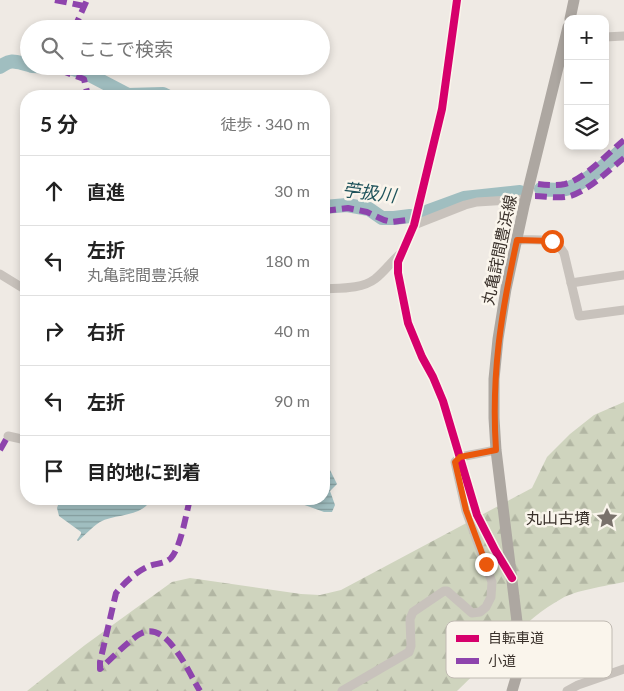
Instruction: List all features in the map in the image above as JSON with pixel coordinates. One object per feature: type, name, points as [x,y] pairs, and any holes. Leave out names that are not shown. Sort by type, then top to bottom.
[{"type":"main road","points":[[571,15],[574,0]]},
{"type":"main road","name":"丸亀詫間豊浜線","points":[[516,621],[496,450],[494,379],[498,339],[517,240],[564,51]]},
{"type":"main road","name":"丸亀詫間豊浜線","points":[[512,691],[516,678]]},
{"type":"street","points":[[458,0],[442,109],[414,225],[398,262],[398,273],[408,323],[422,357],[434,377],[443,401],[477,514],[512,578]]},
{"type":"street","points":[[609,37],[624,36]]},
{"type":"street","points":[[414,225],[477,202],[526,199]]},
{"type":"street","points":[[517,240],[552,241],[560,245],[564,253],[579,316],[624,310]]},
{"type":"street","points":[[330,288],[366,284],[374,279],[404,249]]},
{"type":"street","points":[[0,274],[20,286]]},
{"type":"street","points":[[571,283],[624,275]]},
{"type":"street","points":[[8,436],[20,439]]},
{"type":"street","points":[[342,691],[409,652],[411,646],[410,619],[413,612],[444,591],[472,613],[480,612],[486,607],[491,597],[492,582],[466,510],[455,462],[460,457],[496,450]]},
{"type":"street","points":[[612,673],[624,669]]},
{"type":"street","points":[[567,691],[598,678]]},
{"type":"green space","points":[[624,402],[624,582],[567,596],[530,621],[446,621],[446,678],[470,678],[457,691],[27,691],[85,645],[172,582],[190,578],[320,595],[341,590],[532,488],[547,457],[570,434],[594,415]]},
{"type":"water","points":[[330,470],[337,484],[330,491]]},
{"type":"water","points":[[330,491],[335,505],[332,512],[324,512],[305,505],[330,505]]},
{"type":"water","points":[[58,505],[147,505],[134,513],[100,522],[78,541],[81,532],[59,516]]},
{"type":"waterway","name":"苧扱川","points":[[0,67],[11,62],[20,63]]},
{"type":"waterway","name":"苧扱川","points":[[90,75],[118,90]]},
{"type":"waterway","name":"苧扱川","points":[[541,189],[562,190],[576,185],[598,171],[624,148]]},
{"type":"waterway","name":"苧扱川","points":[[423,213],[464,198],[520,192]]},
{"type":"waterway","name":"苧扱川","points":[[330,206],[347,205],[369,209],[382,218],[410,216]]},
{"type":"marked path","points":[[55,0],[84,6]]},
{"type":"marked path","points":[[78,20],[87,0]]},
{"type":"marked path","points":[[73,75],[84,79],[87,90]]},
{"type":"marked path","points":[[538,184],[558,185],[573,181],[588,171],[624,140]]},
{"type":"marked path","points":[[535,196],[570,196],[584,190],[624,158]]},
{"type":"marked path","points":[[330,210],[348,208],[367,212],[392,222],[415,219]]},
{"type":"marked path","points":[[0,450],[8,436]]},
{"type":"marked path","points":[[188,505],[178,546],[171,558],[140,571],[116,593],[100,669],[133,639],[142,633],[152,631],[169,642],[177,651],[200,691]]},
{"type":"cycle path","points":[[457,0],[442,109],[414,225],[398,262],[398,273],[408,323],[443,401],[477,515],[512,578]]},
{"type":"place","name":"丸山古墳","points":[[607,518]]},
{"type":"route","points":[[486,564],[466,510],[455,462],[460,457],[496,450],[494,379],[498,339],[506,289],[517,240],[552,241]]}]
